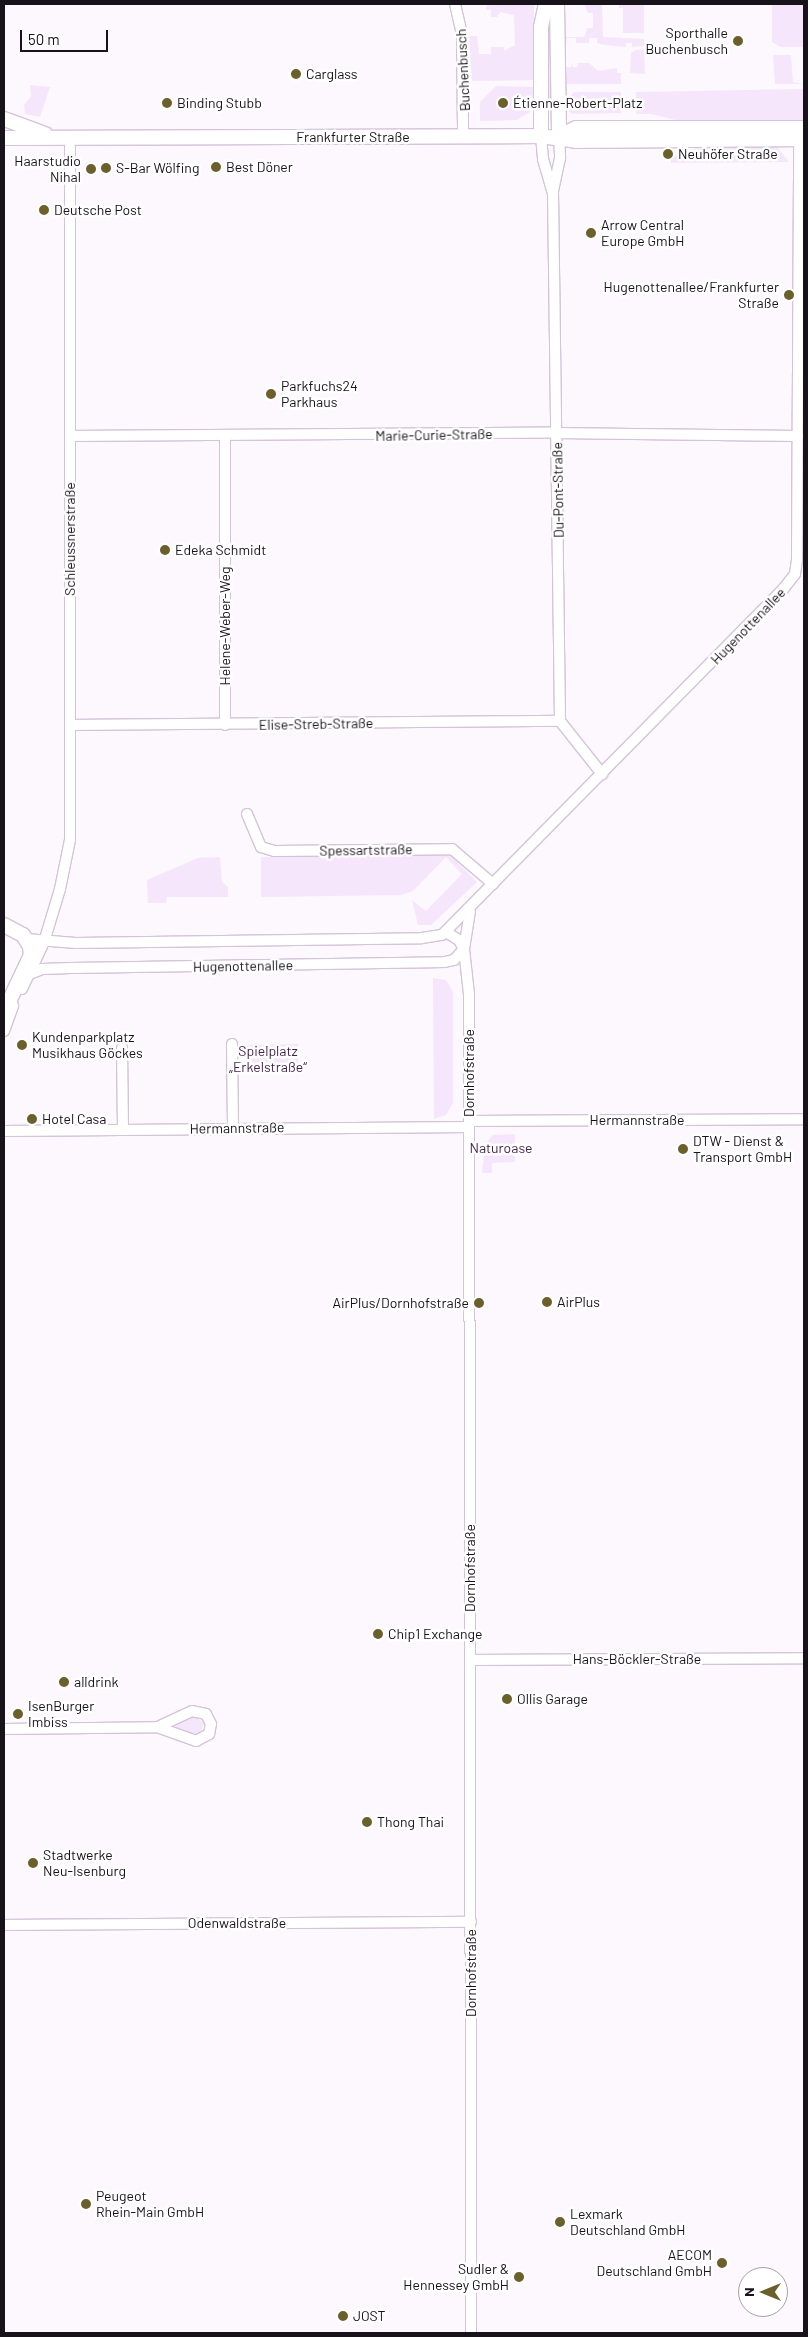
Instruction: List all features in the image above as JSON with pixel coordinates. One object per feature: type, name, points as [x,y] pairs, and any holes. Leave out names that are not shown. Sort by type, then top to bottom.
[{"type":"main road","points":[[541,136],[541,27],[546,4]]},
{"type":"main road","points":[[557,4],[559,136]]},
{"type":"main road","points":[[4,119],[58,138]]},
{"type":"main road","name":"Frankfurter Straße","points":[[4,138],[126,136],[148,140],[559,136],[576,141],[802,133]]},
{"type":"main road","name":"Frankfurter Straße","points":[[4,147],[126,145],[148,140]]},
{"type":"main road","points":[[4,925],[18,930],[36,941],[23,979]]},
{"type":"main road","name":"Hugenottenallee","points":[[4,990],[23,979]]},
{"type":"main road","name":"Schleussnerstraße","points":[[4,1012],[23,979]]},
{"type":"street","name":"Buchenbusch","points":[[455,4],[462,34],[463,137]]},
{"type":"street","name":"Hugenottenallee","points":[[36,941],[422,938],[446,932],[470,910],[493,884],[792,580],[797,559],[802,133]]},
{"type":"street","name":"Du-Pont-Straße","points":[[541,136],[543,159],[552,192],[560,721]]},
{"type":"street","name":"Du-Pont-Straße","points":[[552,192],[560,158],[559,136]]},
{"type":"street","name":"Schleussnerstraße","points":[[4,1031],[36,941],[46,928],[60,889],[70,840],[70,147]]},
{"type":"street","name":"Marie-Curie-Straße","points":[[70,436],[225,437],[557,433],[798,436]]},
{"type":"street","name":"Helene-Weber-Weg","points":[[225,437],[225,725]]},
{"type":"street","name":"Elise-Streb-Straße","points":[[71,725],[560,721]]},
{"type":"street","points":[[560,721],[602,774]]},
{"type":"street","name":"Spessartstraße","points":[[247,814],[261,847],[274,851],[452,849],[493,884]]},
{"type":"street","points":[[464,949],[470,910]]},
{"type":"street","points":[[446,932],[453,935],[464,949]]},
{"type":"street","name":"Hugenottenallee","points":[[23,979],[70,968],[439,963],[454,960],[464,949]]},
{"type":"street","name":"Dornhofstraße","points":[[464,949],[469,994],[471,2333]]},
{"type":"street","points":[[232,1044],[233,1128]]},
{"type":"street","points":[[122,1048],[123,1130]]},
{"type":"street","name":"Hermannstraße","points":[[4,1132],[804,1119]]},
{"type":"street","name":"Hans-Böckler-Straße","points":[[470,1660],[804,1658]]},
{"type":"street","points":[[4,1729],[157,1727],[196,1741],[209,1734],[211,1724],[206,1714],[192,1711],[157,1727]]},
{"type":"street","name":"Odenwaldstraße","points":[[4,1925],[471,1922]]},
{"type":"green space","points":[[496,4],[534,4],[534,80],[472,81],[469,36],[477,36],[479,54],[491,54],[491,47],[504,47],[504,51],[515,45],[514,15],[500,12],[497,17],[491,17],[491,10],[486,10],[486,6]]},
{"type":"green space","points":[[584,4],[602,4],[603,37],[644,39],[644,46],[632,47],[632,43],[626,43],[626,47],[605,45],[597,43],[597,38],[589,38],[589,43],[576,43],[576,38],[567,38],[566,43],[566,37],[584,37],[588,28],[593,28],[593,13],[588,13]]},
{"type":"green space","points":[[619,4],[644,4],[644,33],[623,33],[623,8],[619,8]]},
{"type":"green space","points":[[772,4],[804,4],[804,47],[781,47],[772,42]]},
{"type":"green space","points":[[546,19],[553,19],[554,109],[545,109]]},
{"type":"green space","points":[[636,50],[644,50],[645,74],[630,73],[631,53]]},
{"type":"green space","points":[[773,55],[791,55],[793,82],[804,84],[775,84]]},
{"type":"green space","points":[[578,63],[589,63],[598,71],[617,68],[617,73],[621,73],[621,84],[566,84],[566,67],[571,67],[573,64],[573,67],[578,67]]},
{"type":"green space","points":[[30,85],[50,87],[40,117],[25,114],[24,105],[31,96]]},
{"type":"green space","name":"Étienne-Robert-Platz","points":[[496,86],[534,87],[530,112],[517,120],[480,121],[480,102]]},
{"type":"green space","points":[[804,89],[804,121],[691,124],[651,114],[636,114],[636,92]]},
{"type":"green space","points":[[574,92],[621,92],[621,113],[573,114],[569,112],[566,101]]},
{"type":"green space","points":[[776,146],[789,162],[671,163],[671,156],[685,155],[697,147]]},
{"type":"green space","points":[[450,855],[477,882],[431,925],[418,925],[412,900],[426,911],[462,874],[446,857],[413,891],[401,895],[261,897],[261,857]]},
{"type":"green space","points":[[220,857],[222,882],[228,887],[228,897],[167,897],[166,903],[148,903],[147,880],[198,858]]},
{"type":"green space","points":[[433,978],[446,980],[453,992],[453,1103],[446,1115],[434,1119]]},
{"type":"green space","name":"Spielplatz „Erkelstraße“","points":[[298,1044],[298,1073],[252,1073],[252,1057],[237,1057],[237,1045]]},
{"type":"green space","name":"Naturoase","points":[[515,1134],[515,1162],[492,1163],[492,1173],[482,1173],[485,1144],[493,1135]]},
{"type":"green space","points":[[194,1716],[204,1723],[200,1734],[193,1735],[176,1728],[177,1723]]},
{"type":"place","name":"Sporthalle Buchenbusch","points":[[738,41]]},
{"type":"place","name":"Carglass","points":[[296,74]]},
{"type":"place","name":"Binding Stubb","points":[[167,103]]},
{"type":"place","name":"Étienne-Robert-Platz","points":[[503,103]]},
{"type":"place","name":"Neuhöfer Straße","points":[[668,154]]},
{"type":"place","name":"Best Döner","points":[[216,167]]},
{"type":"place","name":"S-Bar Wölfing","points":[[106,168]]},
{"type":"place","name":"Haarstudio Nihal","points":[[91,169]]},
{"type":"place","name":"Deutsche Post","points":[[44,210]]},
{"type":"place","name":"Arrow Central Europe GmbH","points":[[591,233]]},
{"type":"place","name":"Hugenottenallee/Frankfurter Straße","points":[[789,295]]},
{"type":"place","name":"Parkfuchs24 Parkhaus","points":[[271,394]]},
{"type":"place","name":"Edeka Schmidt","points":[[165,550]]},
{"type":"place","name":"Kundenparkplatz Musikhaus Göckes","points":[[22,1045]]},
{"type":"place","name":"Hotel Casa","points":[[32,1119]]},
{"type":"place","name":"DTW - Dienst & Transport GmbH","points":[[683,1149]]},
{"type":"place","name":"AirPlus","points":[[547,1302]]},
{"type":"place","name":"AirPlus/Dornhofstraße","points":[[479,1303]]},
{"type":"place","name":"Chip1 Exchange","points":[[378,1634]]},
{"type":"place","name":"alldrink","points":[[64,1682]]},
{"type":"place","name":"Ollis Garage","points":[[507,1699]]},
{"type":"place","name":"IsenBurger Imbiss","points":[[18,1714]]},
{"type":"place","name":"Thong Thai","points":[[367,1822]]},
{"type":"place","name":"Stadtwerke Neu-Isenburg","points":[[33,1863]]},
{"type":"place","name":"Peugeot Rhein-Main GmbH","points":[[86,2204]]},
{"type":"place","name":"Lexmark Deutschland GmbH","points":[[560,2222]]},
{"type":"place","name":"AECOM Deutschland GmbH","points":[[722,2263]]},
{"type":"place","name":"Sudler & Hennessey GmbH","points":[[519,2277]]},
{"type":"place","name":"JOST","points":[[343,2316]]}]
